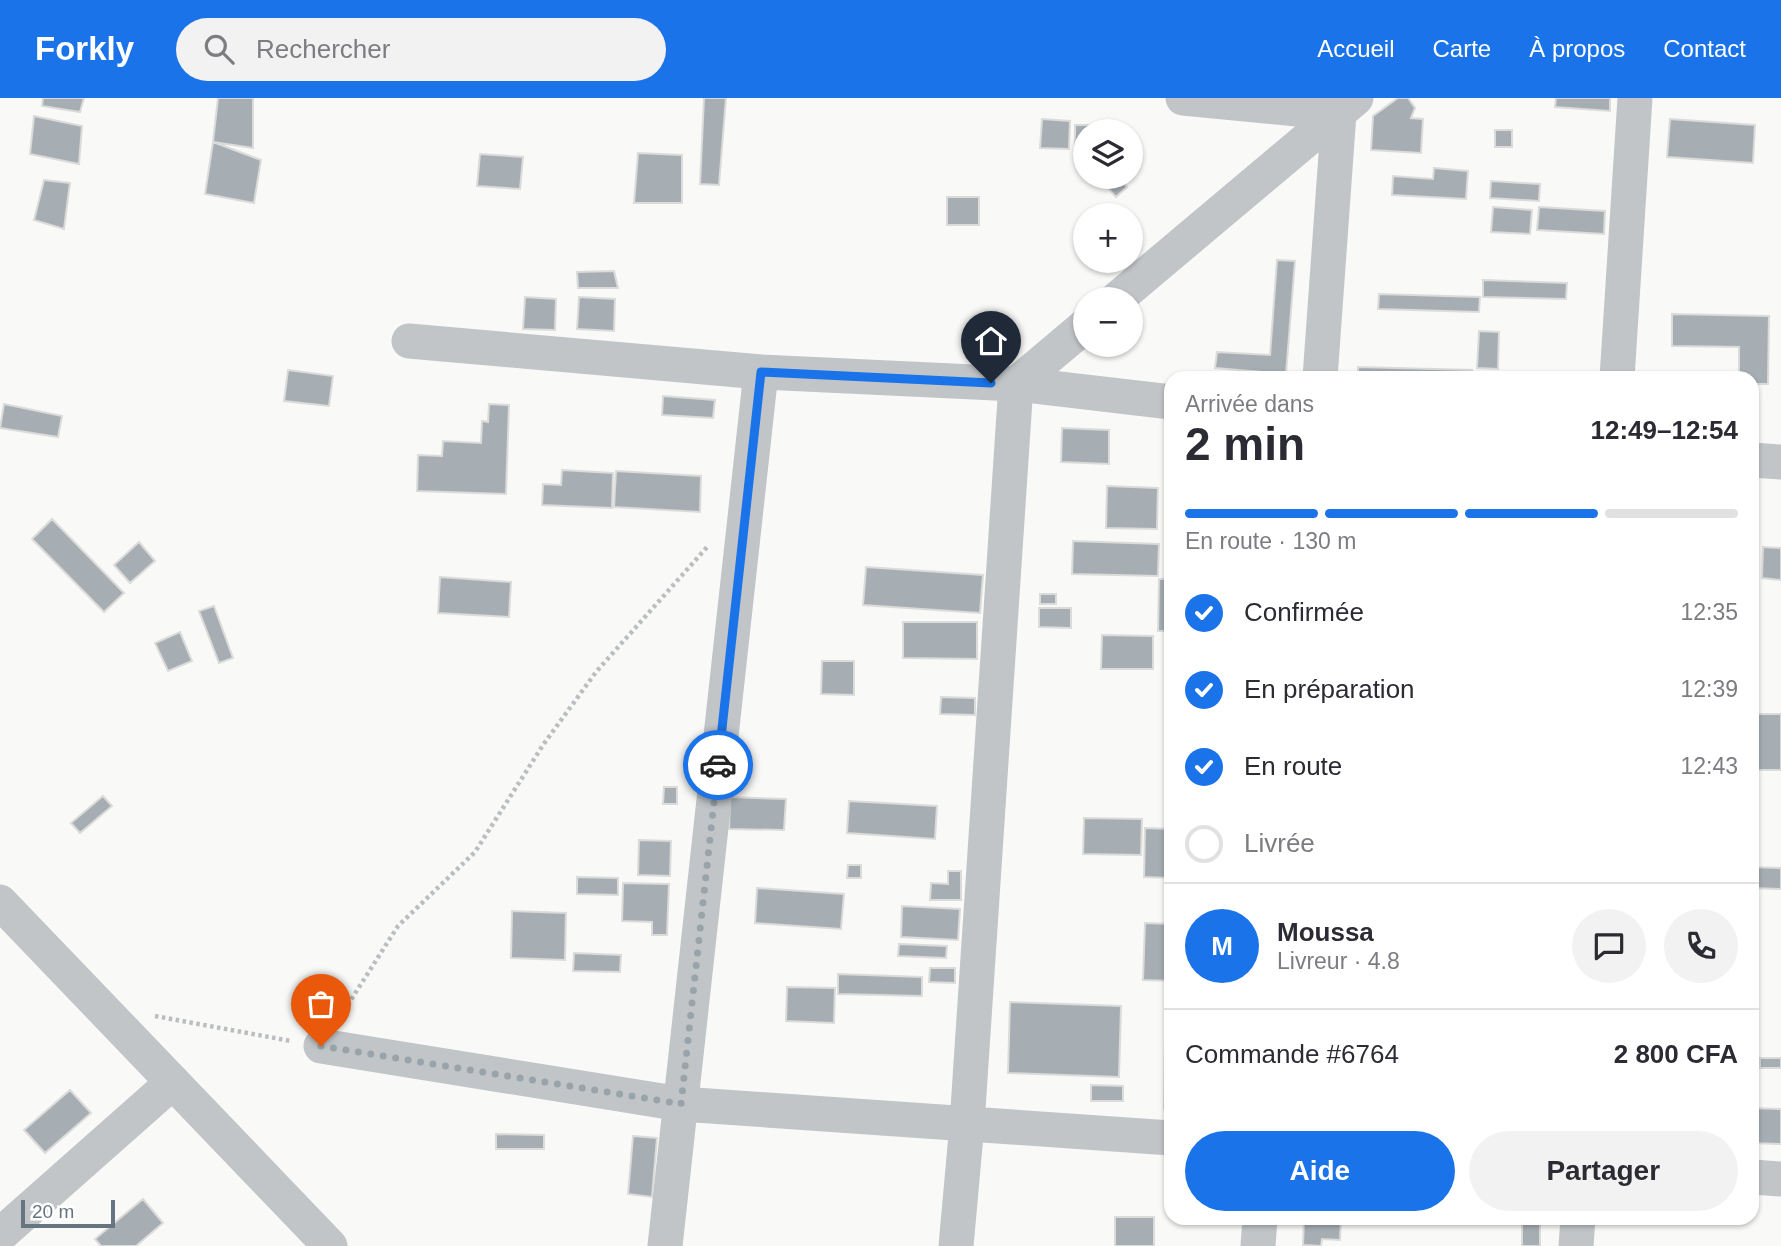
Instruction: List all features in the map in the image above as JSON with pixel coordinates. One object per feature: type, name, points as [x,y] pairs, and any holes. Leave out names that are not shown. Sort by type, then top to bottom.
[{"type":"street","points":[[1183,98],[1345,103]]},
{"type":"street","points":[[1617,371],[1635,98]]},
{"type":"street","points":[[1131,287],[1345,103]]},
{"type":"street","points":[[1321,371],[1345,103]]},
{"type":"street","points":[[956,1246],[967,1124],[1016,384],[1073,336]]},
{"type":"street","points":[[409,341],[761,372],[1016,384],[1164,401]]},
{"type":"street","points":[[666,1246],[761,372]]},
{"type":"street","points":[[1759,460],[1781,462]]},
{"type":"street","points":[[0,902],[330,1246]]},
{"type":"street","points":[[321,1046],[681,1104],[1164,1138]]},
{"type":"street","points":[[0,1235],[173,1082]]},
{"type":"street","points":[[1759,1177],[1781,1179]]},
{"type":"street","points":[[1258,1246],[1260,1225]]},
{"type":"street","points":[[1576,1246],[1578,1225]]},
{"type":"path","points":[[152,1015],[321,1046],[398,926],[475,852],[596,672],[711,543]]},
{"type":"building","points":[[43,98],[84,98],[80,112],[42,106]]},
{"type":"building","points":[[218,98],[253,98],[253,148],[213,142]]},
{"type":"building","points":[[704,98],[726,98],[719,185],[700,184]]},
{"type":"building","points":[[1398,98],[1408,98],[1415,108],[1411,118],[1423,119],[1421,153],[1371,150],[1373,116]]},
{"type":"building","points":[[1556,98],[1610,98],[1610,111],[1555,107]]},
{"type":"building","points":[[34,116],[82,126],[79,164],[30,154]]},
{"type":"building","points":[[1042,119],[1070,121],[1069,149],[1040,148]]},
{"type":"building","points":[[1670,119],[1755,125],[1753,163],[1667,157]]},
{"type":"building","points":[[1495,130],[1512,130],[1512,147],[1495,147]]},
{"type":"building","points":[[213,142],[261,160],[254,203],[205,194]]},
{"type":"building","points":[[638,153],[682,155],[682,203],[634,203]]},
{"type":"building","points":[[480,154],[523,157],[520,189],[477,186]]},
{"type":"building","points":[[1434,168],[1468,171],[1466,199],[1392,195],[1393,176],[1433,179]]},
{"type":"building","points":[[44,180],[70,183],[64,229],[34,220]]},
{"type":"building","points":[[1491,181],[1540,184],[1539,201],[1490,198]]},
{"type":"building","points":[[1109,189],[1125,189],[1116,197]]},
{"type":"building","points":[[947,197],[979,197],[979,225],[947,225]]},
{"type":"building","points":[[1493,207],[1532,210],[1530,234],[1491,232]]},
{"type":"building","points":[[1539,207],[1605,211],[1604,234],[1537,230]]},
{"type":"building","points":[[1277,260],[1295,261],[1286,371],[1215,368],[1217,352],[1270,355]]},
{"type":"building","points":[[614,271],[618,288],[578,288],[577,272]]},
{"type":"building","points":[[1483,280],[1567,283],[1566,299],[1483,297]]},
{"type":"building","points":[[1379,294],[1480,297],[1479,312],[1378,309]]},
{"type":"building","points":[[525,297],[556,299],[555,330],[523,329]]},
{"type":"building","points":[[579,297],[615,299],[614,331],[577,329]]},
{"type":"building","points":[[1672,314],[1769,316],[1768,384],[1759,384],[1759,371],[1739,371],[1739,347],[1672,346]]},
{"type":"building","points":[[1479,331],[1499,332],[1498,369],[1477,368]]},
{"type":"building","points":[[1358,367],[1472,370],[1472,371],[1358,371]]},
{"type":"building","points":[[288,370],[333,376],[329,406],[284,401]]},
{"type":"building","points":[[663,396],[715,400],[713,418],[662,415]]},
{"type":"building","points":[[4,404],[62,416],[58,437],[0,428]]},
{"type":"building","points":[[489,404],[509,405],[506,494],[417,491],[418,455],[442,456],[443,441],[481,443],[482,421],[488,422]]},
{"type":"building","points":[[1062,428],[1109,430],[1109,464],[1061,462]]},
{"type":"building","points":[[562,470],[613,473],[612,508],[542,505],[543,484],[561,485]]},
{"type":"building","points":[[616,471],[701,476],[700,512],[614,507]]},
{"type":"building","points":[[1107,486],[1158,488],[1157,529],[1106,528]]},
{"type":"building","points":[[52,519],[124,593],[104,612],[32,539]]},
{"type":"building","points":[[1073,541],[1159,544],[1158,576],[1072,574]]},
{"type":"building","points":[[139,542],[155,561],[130,583],[114,565]]},
{"type":"building","points":[[1763,547],[1781,548],[1781,580],[1762,578]]},
{"type":"building","points":[[866,567],[983,575],[980,613],[863,605]]},
{"type":"building","points":[[440,577],[511,582],[509,617],[438,613]]},
{"type":"building","points":[[1159,579],[1164,579],[1164,631],[1158,631]]},
{"type":"building","points":[[1040,594],[1056,594],[1056,604],[1040,604]]},
{"type":"building","points":[[214,606],[233,658],[219,663],[199,611]]},
{"type":"building","points":[[1039,608],[1071,608],[1071,628],[1039,627]]},
{"type":"building","points":[[903,622],[977,622],[977,659],[903,658]]},
{"type":"building","points":[[180,632],[192,661],[168,671],[155,643]]},
{"type":"building","points":[[1102,635],[1153,636],[1153,669],[1101,669]]},
{"type":"building","points":[[822,661],[854,661],[854,695],[821,694]]},
{"type":"building","points":[[941,697],[975,698],[975,715],[940,714]]},
{"type":"building","points":[[1759,714],[1781,714],[1781,770],[1759,770]]},
{"type":"building","points":[[664,787],[677,787],[677,804],[663,804]]},
{"type":"building","points":[[103,796],[112,806],[80,833],[71,823]]},
{"type":"building","points":[[730,797],[786,799],[784,830],[729,829]]},
{"type":"building","points":[[849,801],[937,806],[935,839],[847,833]]},
{"type":"building","points":[[1084,818],[1142,819],[1141,855],[1083,854]]},
{"type":"building","points":[[1145,828],[1164,829],[1164,878],[1144,877]]},
{"type":"building","points":[[639,840],[671,841],[670,876],[638,875]]},
{"type":"building","points":[[848,865],[861,865],[861,878],[847,878]]},
{"type":"building","points":[[1759,867],[1781,868],[1781,889],[1759,888]]},
{"type":"building","points":[[948,871],[961,871],[961,900],[930,900],[931,883],[948,884]]},
{"type":"building","points":[[577,877],[618,878],[618,895],[577,894]]},
{"type":"building","points":[[623,883],[669,884],[667,935],[652,935],[652,922],[622,921]]},
{"type":"building","points":[[757,888],[844,894],[841,929],[755,923]]},
{"type":"building","points":[[902,906],[960,909],[958,940],[901,937]]},
{"type":"building","points":[[512,911],[566,913],[565,960],[511,958]]},
{"type":"building","points":[[1145,923],[1164,924],[1164,981],[1143,980]]},
{"type":"building","points":[[899,944],[947,946],[946,958],[898,956]]},
{"type":"building","points":[[574,953],[621,955],[620,972],[573,971]]},
{"type":"building","points":[[930,968],[955,968],[955,983],[929,982]]},
{"type":"building","points":[[838,974],[922,977],[922,996],[838,994]]},
{"type":"building","points":[[787,987],[835,988],[834,1023],[786,1021]]},
{"type":"building","points":[[1010,1002],[1121,1006],[1119,1077],[1008,1073]]},
{"type":"building","points":[[1760,1058],[1781,1058],[1781,1068],[1760,1068]]},
{"type":"building","points":[[1091,1085],[1123,1086],[1123,1101],[1091,1101]]},
{"type":"building","points":[[70,1090],[91,1113],[45,1153],[24,1130]]},
{"type":"building","points":[[1759,1108],[1781,1109],[1781,1144],[1759,1143]]},
{"type":"building","points":[[496,1134],[544,1135],[544,1149],[496,1149]]},
{"type":"building","points":[[633,1136],[657,1138],[652,1197],[628,1194]]},
{"type":"building","points":[[143,1199],[163,1223],[136,1246],[101,1246],[95,1239]]},
{"type":"building","points":[[1115,1217],[1154,1217],[1154,1246],[1115,1246]]},
{"type":"building","points":[[1304,1225],[1341,1225],[1340,1240],[1322,1239],[1321,1246],[1303,1245]]},
{"type":"building","points":[[1522,1225],[1540,1225],[1540,1246],[1522,1246]]},
{"type":"way so far","points":[[321,1046],[681,1104],[718,765]]},
{"type":"route","points":[[718,765],[761,372],[991,383]]}]
